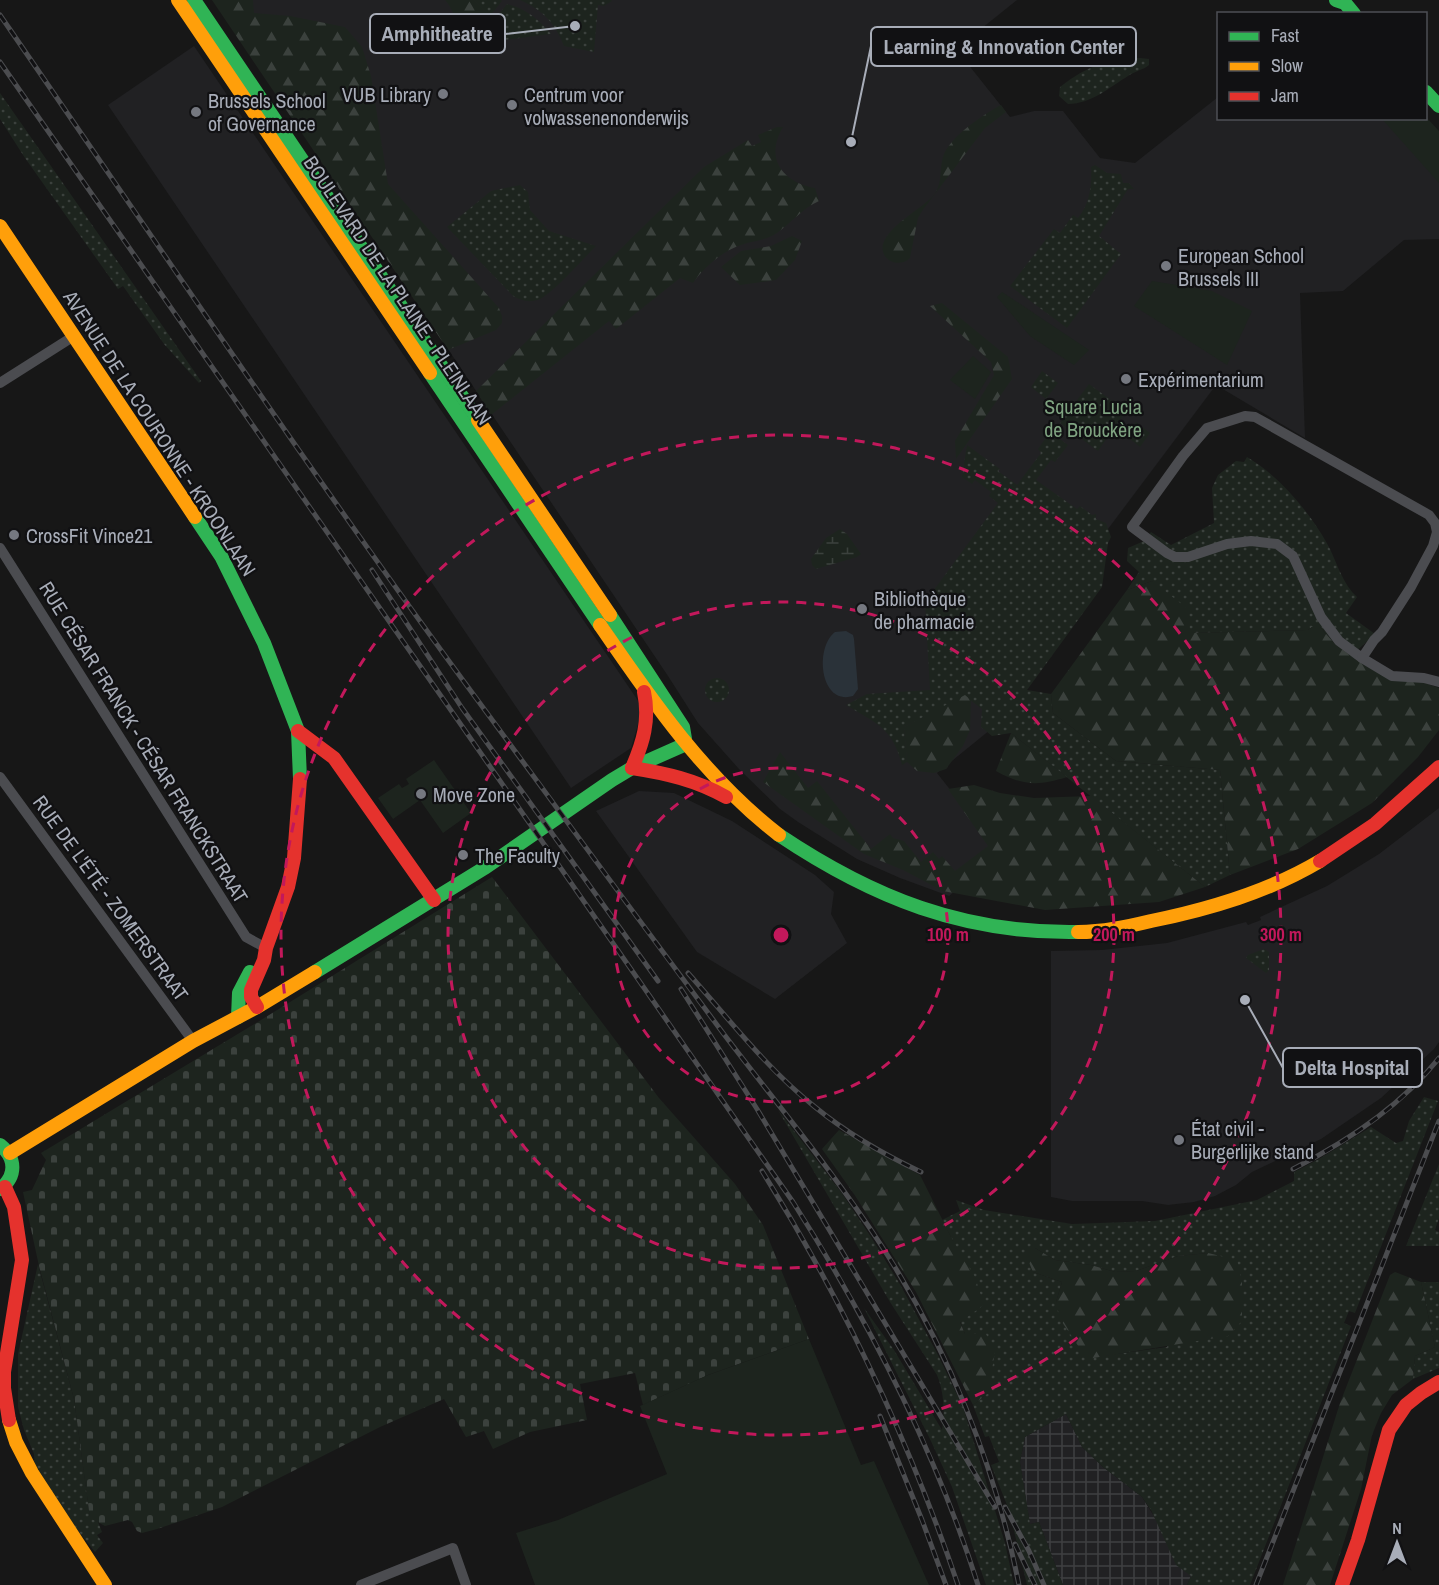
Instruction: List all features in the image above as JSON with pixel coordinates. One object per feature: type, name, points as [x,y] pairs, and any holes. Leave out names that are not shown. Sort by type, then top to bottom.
[{"type":"street","name":"BOULEVARD DE LA PLAINE - PLEINLAAN","points":[[178,0],[510,480],[673,709],[683,727],[686,744]]},
{"type":"street","name":"BOULEVARD DE LA PLAINE - PLEINLAAN","points":[[194,0],[510,480],[643,688],[686,744]]},
{"type":"street","points":[[1427,94],[1439,106]]},
{"type":"street","name":"AVENUE DE LA COURONNE - KROONLAAN","points":[[0,226],[221,556],[264,643],[298,731],[300,768],[294,858],[280,913],[266,948],[264,960],[250,990],[257,1007]]},
{"type":"street","points":[[0,383],[74,336]]},
{"type":"street","points":[[1362,658],[1412,587],[1433,546],[1437,532],[1435,523],[1429,515],[1255,417],[1245,416],[1208,428],[1183,456],[1132,527],[1175,557],[1188,557],[1227,543],[1251,541],[1277,544],[1293,556],[1321,617],[1339,641],[1362,658],[1392,676],[1424,678],[1439,682]]},
{"type":"street","name":"RUE CÉSAR FRANCK - CÉSAR FRANCKSTRAAT","points":[[0,548],[246,938],[266,948]]},
{"type":"street","points":[[632,768],[646,734],[648,715],[643,688]]},
{"type":"street","points":[[298,731],[334,758],[434,900]]},
{"type":"street","points":[[105,1585],[23,1461],[7,1410],[2,1369],[22,1264],[15,1208],[2,1188],[14,1172],[13,1161],[5,1149],[257,1007],[434,900],[632,768],[686,744],[725,789],[745,807],[779,835],[845,876],[907,904],[944,916],[993,927],[1046,932],[1095,932],[1202,910],[1276,885],[1314,866],[1359,838],[1439,768]]},
{"type":"street","points":[[632,768],[670,774],[698,782],[745,807]]},
{"type":"street","name":"RUE DE L'ÉTÉ - ZOMERSTRAAT","points":[[0,777],[193,1041]]},
{"type":"street","name":"AVENUE DE LA COURONNE - KROONLAAN","points":[[238,1017],[239,993],[256,959],[266,948]]},
{"type":"street","points":[[1342,1585],[1358,1540],[1391,1424],[1406,1403],[1424,1389],[1439,1382]]},
{"type":"street","points":[[361,1585],[453,1548],[466,1585]]},
{"type":"shaded area","points":[[213,0],[1017,0],[956,49],[1010,117],[1034,111],[1063,111],[1100,158],[1135,163],[1217,98],[1217,120],[1426,120],[1439,133],[1439,239],[1404,240],[1343,291],[1300,293],[1305,438],[1216,385],[1078,569],[1006,717],[937,773],[1001,854],[949,896],[857,859],[780,809],[739,769],[698,723]]},
{"type":"shaded area","points":[[194,46],[643,708],[631,748],[571,788],[108,105]]},
{"type":"shaded area","points":[[846,631],[853,635],[854,639],[858,689],[853,696],[842,697],[833,692],[827,684],[823,662],[828,640],[835,632]]},
{"type":"shaded area","points":[[639,791],[674,793],[732,821],[815,875],[834,892],[831,914],[847,943],[775,999],[697,952],[596,811]]},
{"type":"shaded area","points":[[1439,808],[1439,1042],[1434,1049],[1381,1098],[1321,1139],[1252,1172],[1236,1185],[1215,1196],[1194,1202],[1168,1205],[1142,1201],[1072,1201],[1051,1197],[1051,951],[1102,950],[1167,943],[1246,922],[1248,925],[1261,920],[1260,917],[1327,886],[1379,854]]},
{"type":"shaded area","points":[[1066,1414],[1082,1447],[1103,1467],[1142,1497],[1191,1576],[1187,1585],[1063,1585],[1039,1522],[1030,1524],[1020,1462],[1025,1437]]},
{"type":"green space","points":[[212,0],[253,0],[254,13],[290,16],[345,27],[362,47],[371,76],[388,184],[499,308],[502,323],[496,330],[448,350]]},
{"type":"green space","points":[[445,0],[474,0],[490,16],[478,27],[464,31]]},
{"type":"green space","points":[[474,0],[501,0],[502,1],[490,16]]},
{"type":"green space","points":[[520,0],[612,1],[604,6],[598,5],[594,52],[564,46],[557,31],[547,18]]},
{"type":"green space","points":[[507,4],[532,15],[551,34],[471,44],[470,38],[489,27]]},
{"type":"green space","points":[[1140,58],[1149,59],[1149,65],[1092,98],[1068,104],[1059,96],[1060,87],[1080,73],[1097,65]]},
{"type":"green space","points":[[0,93],[201,381],[199,383],[164,344],[123,286],[118,289],[25,158],[0,119]]},
{"type":"green space","points":[[1001,105],[1006,112],[985,128],[922,211],[918,218],[910,258],[901,263],[891,261],[883,250],[886,237],[936,192],[946,150],[976,120]]},
{"type":"green space","points":[[1427,118],[1439,131],[1439,183],[1383,120],[1427,120]]},
{"type":"green space","points":[[777,127],[783,127],[775,149],[780,167],[794,180],[815,188],[819,201],[773,236],[741,245],[721,255],[693,283],[680,278],[616,329],[609,321],[491,415],[476,391],[704,167],[748,140],[752,146],[761,142],[758,135]]},
{"type":"green space","points":[[1095,165],[1107,173],[1121,174],[1123,183],[1129,183],[1134,189],[1128,189],[1099,236],[1121,254],[1067,328],[1010,286],[1054,229],[1060,233],[1073,215],[1078,218],[1085,207],[1089,194],[1091,167]]},
{"type":"green space","points":[[520,185],[528,192],[530,210],[549,231],[596,246],[552,290],[533,301],[513,296],[447,227],[491,191]]},
{"type":"green space","points":[[792,236],[802,241],[795,260],[776,280],[740,285],[721,267],[741,251],[771,246]]},
{"type":"green space","points":[[1152,281],[1212,291],[1252,311],[1227,365],[1134,306]]},
{"type":"green space","points":[[1002,292],[1089,350],[1074,365],[1030,336],[997,297]]},
{"type":"green space","points":[[942,303],[1008,357],[1012,379],[956,459],[955,441],[994,375],[991,362],[930,306]]},
{"type":"green space","points":[[973,356],[991,372],[975,399],[950,380]]},
{"type":"green space","points":[[1042,371],[1058,383],[1046,399],[1031,387]]},
{"type":"green space","name":"Square Lucia de Brouckère","points":[[1089,384],[1126,411],[1098,451],[1060,423]]},
{"type":"green space","points":[[1136,422],[1150,433],[1140,447],[1126,436]]},
{"type":"green space","points":[[1050,432],[1068,445],[1055,462],[1051,460],[1036,480],[1077,509],[1080,506],[1092,515],[1096,514],[1096,519],[1106,523],[1111,537],[1108,543],[1102,587],[1027,690],[1051,694],[1053,713],[1116,761],[1220,770],[1230,875],[1205,887],[1011,733],[992,736],[981,727],[982,709],[965,696],[904,727],[907,762],[902,765],[888,734],[875,722],[846,705],[867,694],[930,690],[925,602],[998,503],[989,496],[991,492],[975,480],[972,484],[962,477],[967,445],[1000,469],[998,471],[1017,485],[1041,453],[1038,449]]},
{"type":"green space","points":[[1247,457],[1272,475],[1305,510],[1323,536],[1344,581],[1357,597],[1346,613],[1375,634],[1351,656],[1334,643],[1320,627],[1312,627],[1308,630],[1190,633],[1152,581],[1127,590],[1139,572],[1127,561],[1128,548],[1144,541],[1151,532],[1171,545],[1214,523],[1212,488],[1218,475],[1236,461],[1244,462]]},
{"type":"green space","points":[[840,529],[847,534],[861,554],[816,569],[811,559],[826,538]]},
{"type":"green space","points":[[1152,581],[1188,609],[1190,633],[1308,630],[1312,627],[1320,627],[1334,643],[1351,656],[1439,688],[1439,730],[1418,757],[1372,803],[1298,849],[1230,875],[1220,770],[1116,761],[1053,713],[1051,694],[1127,590]]},
{"type":"green space","points":[[717,678],[726,681],[729,690],[726,699],[717,702],[708,699],[705,690],[708,681]]},
{"type":"green space","points":[[965,695],[971,700],[970,730],[963,746],[946,769],[934,773],[917,771],[907,762],[904,727]]},
{"type":"green space","points":[[1011,733],[1067,777],[1031,783],[1014,780],[996,771]]},
{"type":"green space","points":[[780,752],[808,788],[817,781],[871,849],[890,834],[893,838],[904,841],[921,862],[933,852],[939,859],[942,856],[955,871],[988,846],[948,789],[974,785],[1000,793],[1034,798],[1091,796],[1205,887],[1159,902],[1045,910],[943,891],[903,870],[864,854],[763,782]]},
{"type":"green space","name":"Move Zone","points":[[434,760],[471,813],[443,833],[420,800],[393,819],[378,798],[399,784],[402,788],[409,784],[406,779]]},
{"type":"green space","points":[[492,877],[659,1098],[735,1184],[763,1225],[809,1339],[708,1375],[643,1405],[635,1373],[580,1384],[587,1420],[530,1432],[493,1449],[484,1431],[466,1437],[444,1399],[380,1427],[222,1507],[157,1529],[142,1533],[137,1531],[132,1522],[128,1520],[105,1526],[90,1518],[74,1399],[39,1266],[23,1192],[32,1190],[46,1160],[41,1153]]},
{"type":"green space","points":[[1264,949],[1269,952],[1269,970],[1266,973],[1246,958]]},
{"type":"green space","points":[[1424,1097],[1438,1101],[1355,1313],[1349,1311],[1344,1323],[1351,1326],[1250,1585],[1187,1585],[1191,1576],[1176,1565],[1151,1510],[1142,1497],[1103,1467],[1082,1447],[1066,1414],[1025,1437],[1020,1462],[1030,1524],[1039,1522],[1063,1585],[1027,1585],[1009,1510],[991,1465],[999,1462],[989,1436],[985,1437],[973,1405],[988,1393],[960,1321],[953,1241],[942,1220],[960,1211],[956,1200],[984,1210],[1072,1224],[1155,1221],[1257,1200],[1294,1181],[1294,1172],[1371,1127],[1396,1143],[1403,1141],[1409,1121]],"holes":[[[1035,1248],[1055,1260],[1091,1265],[1115,1272],[1136,1271],[1178,1256],[1208,1253],[1167,1347],[1087,1358],[1056,1302],[1062,1282],[1033,1272]]]},
{"type":"green space","points":[[778,1110],[841,1192],[871,1237],[901,1286],[938,1355],[963,1407],[1005,1543],[1014,1585],[986,1585],[952,1487],[864,1308],[894,1350],[942,1430],[943,1402],[937,1375],[890,1302]]},
{"type":"green space","points":[[839,1130],[920,1175],[953,1241],[975,1277],[984,1305],[960,1322],[965,1334],[986,1334],[995,1352],[988,1393],[973,1405],[916,1292],[854,1194],[822,1149]]},
{"type":"green space","points":[[1439,1164],[1439,1218],[1435,1230],[1439,1232],[1439,1246],[1406,1246]]},
{"type":"green space","points":[[1035,1248],[1055,1260],[1091,1265],[1115,1272],[1136,1271],[1178,1256],[1208,1253],[1237,1260],[1242,1283],[1242,1321],[1228,1336],[1087,1359],[1060,1319],[1056,1302],[1062,1282],[1033,1272],[1026,1255]]},
{"type":"green space","points":[[38,1264],[74,1399],[90,1517],[98,1522],[102,1532],[97,1535],[103,1543],[95,1552],[68,1518],[35,1467],[34,1454],[18,1407],[18,1354]]},
{"type":"green space","points":[[1395,1272],[1421,1282],[1435,1347],[1415,1356],[1413,1379],[1392,1395],[1381,1413],[1372,1435],[1361,1489],[1330,1585],[1283,1585],[1340,1403],[1390,1275]]},
{"type":"green space","points":[[1421,1282],[1439,1282],[1439,1368],[1413,1379],[1415,1356],[1435,1347]]},
{"type":"green space","points":[[809,1339],[861,1465],[874,1461],[929,1585],[535,1585],[516,1533],[558,1520],[667,1474],[640,1406],[708,1375]]},
{"type":"railway","points":[[0,15],[354,529],[723,1033],[824,1164],[881,1245],[927,1325],[966,1409],[997,1496],[1019,1585]]},
{"type":"railway","points":[[0,62],[793,1202],[848,1293],[898,1388],[942,1485],[978,1585]]},
{"type":"railway","points":[[372,570],[462,708],[658,981]]},
{"type":"railway","points":[[688,973],[749,1043],[797,1092],[853,1135],[921,1172]]},
{"type":"railway","points":[[681,989],[757,1109],[995,1507]]},
{"type":"railway","points":[[1293,1169],[1334,1147],[1391,1107],[1439,1058]]},
{"type":"railway","points":[[1256,1585],[1439,1121]]},
{"type":"railway","points":[[762,1171],[820,1270],[872,1372],[918,1477],[958,1585]]},
{"type":"railway","points":[[880,1416],[946,1585]]},
{"type":"railway","points":[[1005,1507],[1044,1585]]},
{"type":"railway","points":[[1015,1544],[1035,1585]]},
{"type":"traffic: fast","points":[[194,0],[478,420]]},
{"type":"traffic: fast","points":[[1336,0],[1345,3],[1352,12]]},
{"type":"traffic: fast","points":[[1427,93],[1439,106]]},
{"type":"traffic: fast","points":[[430,373],[600,625]]},
{"type":"traffic: fast","points":[[195,517],[221,556],[264,643],[298,731],[300,779]]},
{"type":"traffic: fast","points":[[610,615],[683,727],[685,739]]},
{"type":"traffic: fast","points":[[315,972],[486,867],[612,780],[632,768],[686,744]]},
{"type":"traffic: fast","points":[[779,835],[849,877],[921,908],[996,927],[1078,932]]},
{"type":"traffic: fast","points":[[238,1017],[239,993],[250,972]]},
{"type":"traffic: fast","points":[[0,1145],[12,1161],[12,1173],[0,1189]]},
{"type":"traffic: slow","points":[[178,0],[430,373]]},
{"type":"traffic: slow","points":[[0,226],[195,517]]},
{"type":"traffic: slow","points":[[478,420],[610,615]]},
{"type":"traffic: slow","points":[[600,625],[660,710],[704,764],[752,813],[779,835]]},
{"type":"traffic: slow","points":[[1078,932],[1124,927],[1217,905],[1280,882],[1320,861]]},
{"type":"traffic: slow","points":[[10,1153],[193,1041],[257,1007],[315,972]]},
{"type":"traffic: slow","points":[[9,1420],[16,1442],[32,1473],[105,1585]]},
{"type":"traffic: jam","points":[[632,768],[646,722],[644,692]]},
{"type":"traffic: jam","points":[[298,731],[334,758],[434,900]]},
{"type":"traffic: jam","points":[[1320,861],[1375,824],[1439,767]]},
{"type":"traffic: jam","points":[[632,768],[680,778],[726,797]]},
{"type":"traffic: jam","points":[[257,1007],[251,997],[251,990],[264,960],[266,948],[288,887],[294,858],[300,779]]},
{"type":"traffic: jam","points":[[5,1187],[14,1207],[22,1260],[4,1372],[9,1420]]},
{"type":"traffic: jam","points":[[1342,1585],[1358,1540],[1389,1430],[1406,1405],[1439,1382]]},
{"type":"place","name":"Amphitheatre","points":[[575,26]]},
{"type":"place","name":"VUB Library","points":[[443,94]]},
{"type":"place","name":"Centrum voor volwassenenonderwijs","points":[[512,105]]},
{"type":"place","name":"Brussels School of Governance","points":[[196,112]]},
{"type":"place","name":"Learning & Innovation Center","points":[[851,142]]},
{"type":"place","name":"European School Brussels III","points":[[1166,266]]},
{"type":"place","name":"Expérimentarium","points":[[1126,379]]},
{"type":"place","name":"CrossFit Vince21","points":[[14,535]]},
{"type":"place","name":"Bibliothèque de pharmacie","points":[[862,609]]},
{"type":"place","name":"Move Zone","points":[[421,794]]},
{"type":"place","name":"The Faculty","points":[[463,855]]},
{"type":"place","name":"Delta Hospital","points":[[1245,1000]]},
{"type":"place","name":"État civil - Burgerlijke stand","points":[[1179,1140]]}]
